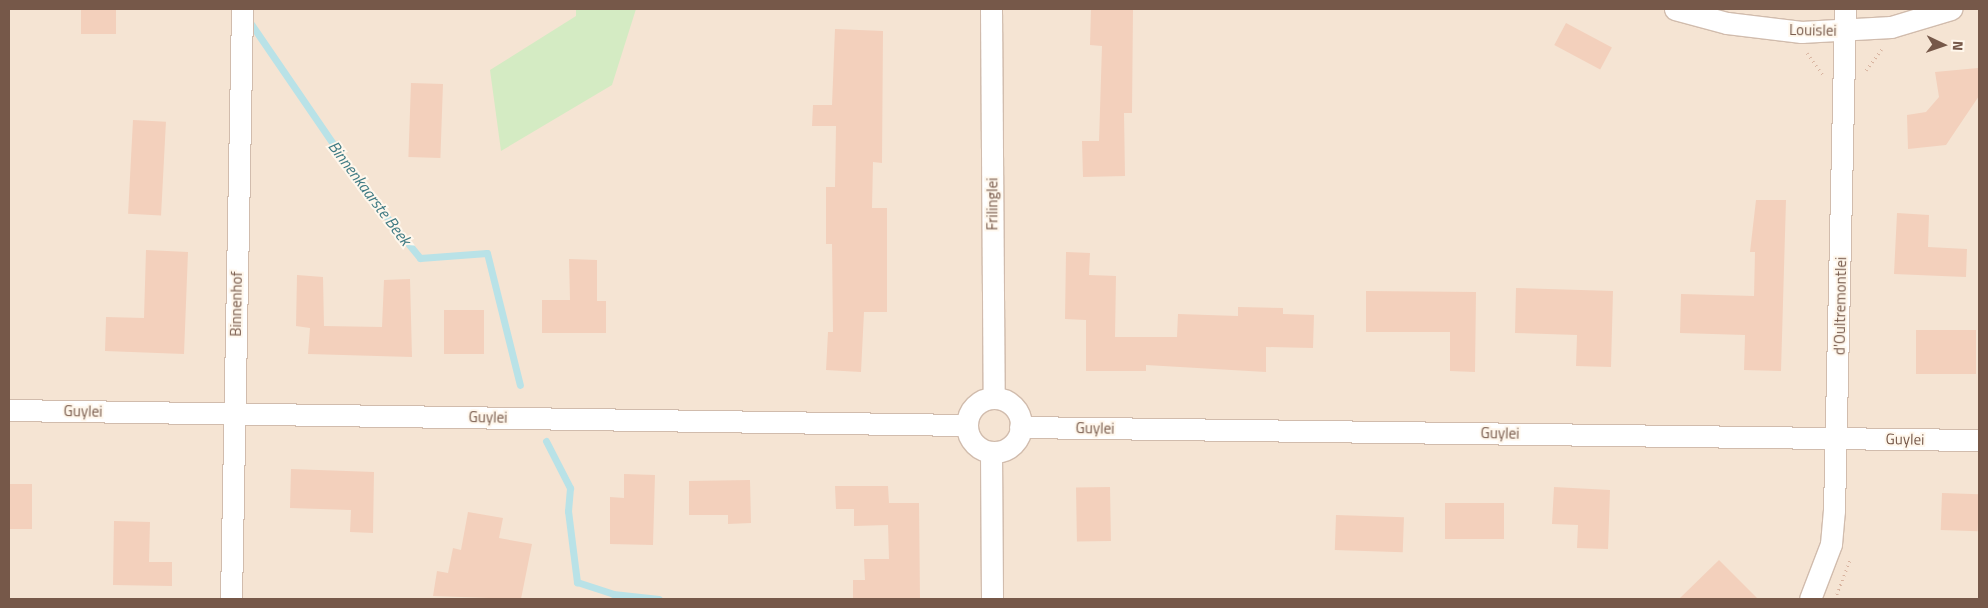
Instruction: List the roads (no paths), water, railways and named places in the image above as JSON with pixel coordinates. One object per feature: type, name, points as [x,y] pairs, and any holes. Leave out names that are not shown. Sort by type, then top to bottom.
[{"type":"street","name":"Binnenhof","points":[[231,599],[242,9]]},
{"type":"street","name":"Frilinglei","points":[[991,9],[994,398]]},
{"type":"street","name":"Louislei","points":[[1675,9],[1728,23],[1798,32],[1891,27],[1951,9]]},
{"type":"street","name":"d'Oultremontlei","points":[[1810,599],[1831,544],[1837,438],[1845,9]]},
{"type":"street","points":[[994,398],[1016,410],[1020,427],[1009,448],[990,452],[973,442],[967,425],[977,405],[994,398]]},
{"type":"street","name":"Guylei","points":[[9,410],[967,425]]},
{"type":"street","name":"Guylei","points":[[1020,427],[1979,440]]},
{"type":"street","points":[[990,452],[992,599]]},
{"type":"waterway","name":"Binnenkaarste Beek","points":[[247,18],[367,193],[420,258],[487,253],[520,385]]},
{"type":"waterway","name":"Binnenkaarste Beek","points":[[546,441],[570,488],[568,511],[577,582],[613,594],[659,599]]}]
